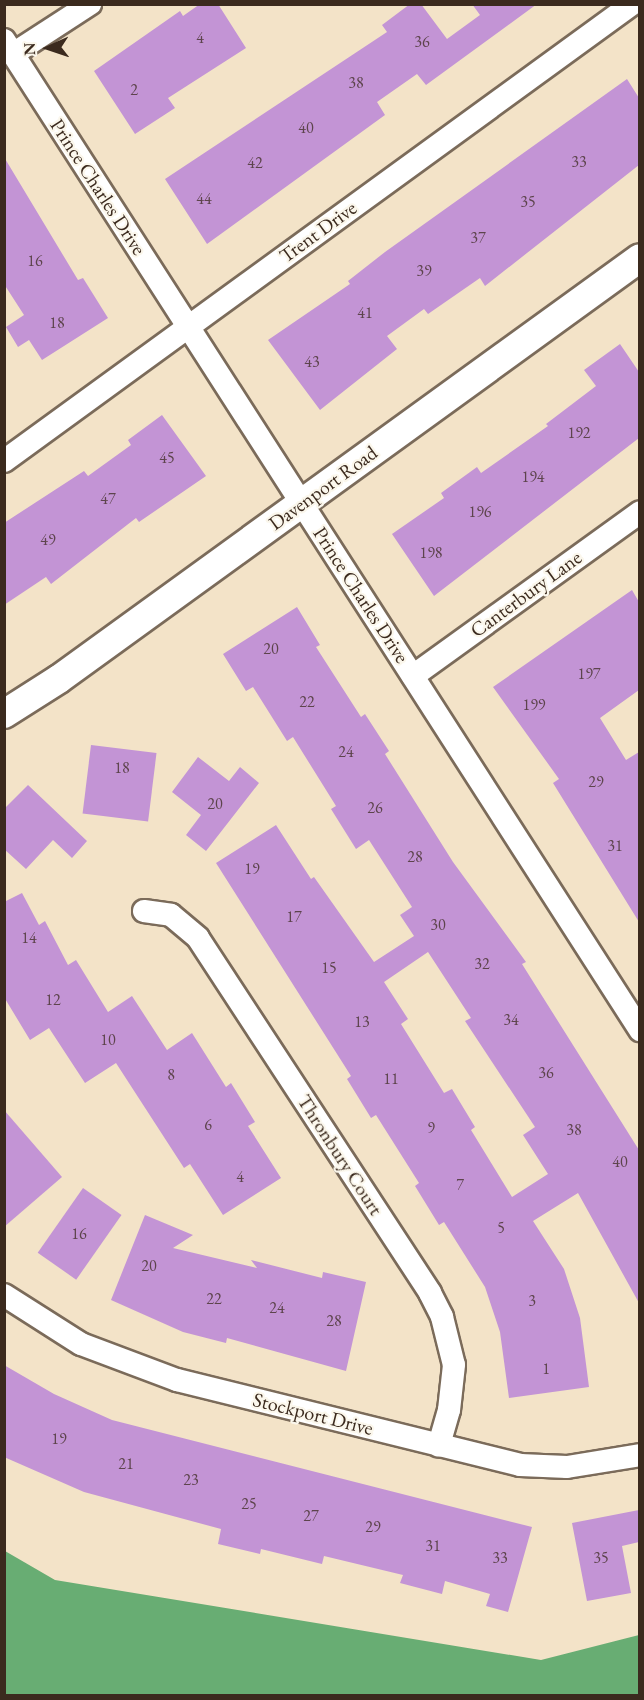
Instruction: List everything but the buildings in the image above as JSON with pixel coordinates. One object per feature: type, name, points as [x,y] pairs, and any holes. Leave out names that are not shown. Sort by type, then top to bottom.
[{"type":"street","points":[[9,47],[90,4]]},
{"type":"street","name":"Trent Drive","points":[[4,461],[631,5]]},
{"type":"street","name":"Prince Charles Drive","points":[[9,47],[639,1030]]},
{"type":"street","name":"Davenport Road","points":[[4,714],[303,504],[639,258]]},
{"type":"street","name":"Canterbury Lane","points":[[413,676],[639,512]]},
{"type":"street","name":"Thronbury Court","points":[[144,911],[171,915],[198,938],[430,1293],[442,1317],[454,1365],[449,1410],[439,1446]]},
{"type":"street","name":"Stockport Drive","points":[[4,1295],[51,1328],[147,1371],[439,1446],[495,1460],[545,1467],[639,1455]]},
{"type":"green space","points":[[5,1551],[55,1580],[541,1660],[639,1635],[639,1695],[5,1695]]}]
